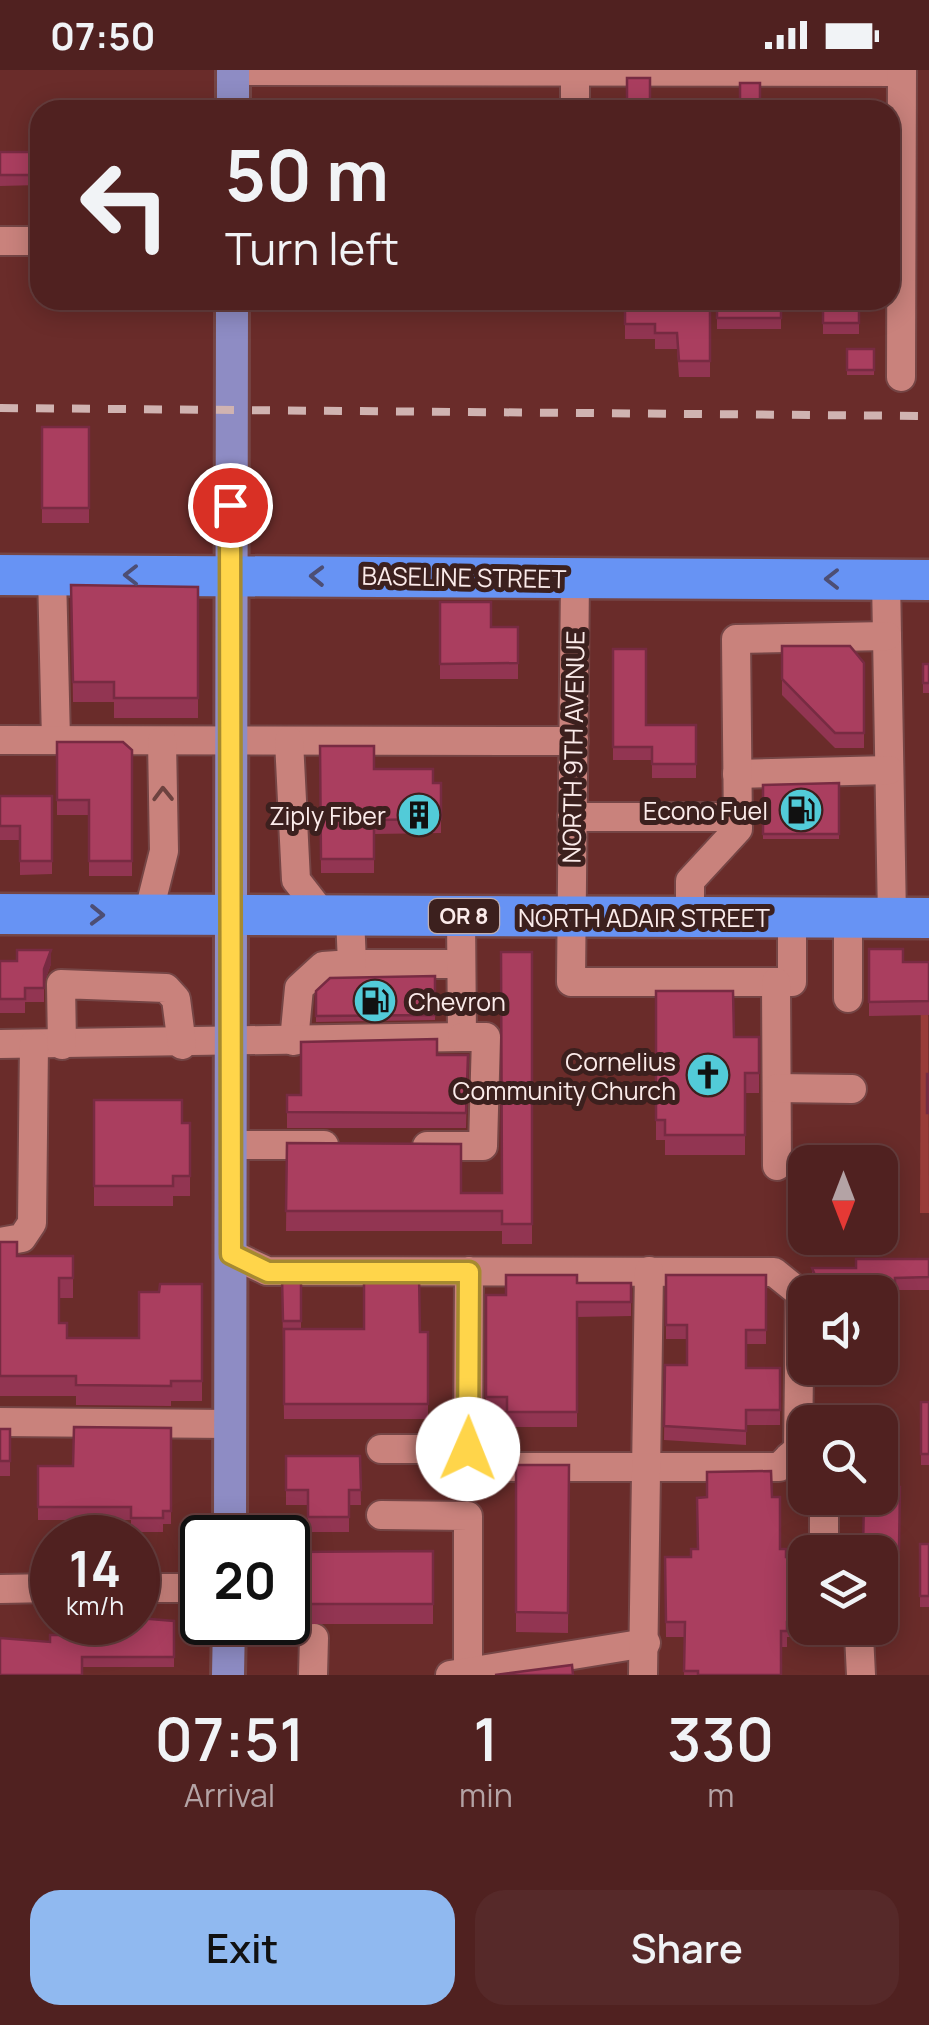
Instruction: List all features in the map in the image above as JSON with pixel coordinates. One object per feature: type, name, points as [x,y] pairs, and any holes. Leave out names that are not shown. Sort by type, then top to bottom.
[{"type":"highway","name":"BASELINE STREET","points":[[0,575],[929,580]]},
{"type":"highway","name":"NORTH ADAIR STREET","points":[[0,914],[910,918]]},
{"type":"main road","points":[[233,71],[233,100]]},
{"type":"main road","points":[[230,1515],[232,310]]},
{"type":"main road","points":[[228,1675],[229,1645]]},
{"type":"street","points":[[233,71],[902,71],[900,121]]},
{"type":"street","points":[[574,100],[575,71]]},
{"type":"street","points":[[0,241],[30,241]]},
{"type":"street","points":[[900,247],[929,246]]},
{"type":"street","points":[[897,310],[900,377]]},
{"type":"street","points":[[52,575],[56,740]]},
{"type":"street","name":"NORTH 9TH AVENUE","points":[[576,578],[571,982],[776,982]]},
{"type":"street","points":[[886,579],[890,770],[910,918]]},
{"type":"street","points":[[690,917],[690,881],[738,829],[736,639],[887,636]]},
{"type":"street","points":[[0,740],[574,741]]},
{"type":"street","points":[[148,915],[164,850],[162,741]]},
{"type":"street","points":[[289,741],[296,880],[337,916],[352,964]]},
{"type":"street","points":[[737,774],[890,770]]},
{"type":"street","points":[[572,816],[738,817]]},
{"type":"street","points":[[461,916],[462,1038]]},
{"type":"street","points":[[777,1166],[776,982],[792,982],[792,917]]},
{"type":"street","points":[[848,917],[848,998]]},
{"type":"street","points":[[294,1041],[299,988],[323,966],[461,964]]},
{"type":"street","points":[[0,1242],[22,1238],[33,1213],[48,1044],[61,984],[166,988],[176,999],[182,1044]]},
{"type":"street","points":[[0,1044],[486,1038],[484,1146],[404,1146]]},
{"type":"street","points":[[776,1088],[852,1089]]},
{"type":"street","points":[[231,1145],[344,1146]]},
{"type":"street","points":[[231,1254],[268,1272],[774,1272],[800,1293],[799,1405]]},
{"type":"street","points":[[643,1675],[648,1271]]},
{"type":"street","points":[[469,1272],[468,1449],[475,1467],[788,1468]]},
{"type":"street","points":[[0,1422],[230,1424]]},
{"type":"street","points":[[380,1449],[468,1449]]},
{"type":"street","points":[[381,1516],[468,1516],[458,1674],[646,1643]]},
{"type":"street","points":[[0,1589],[30,1588]]},
{"type":"street","points":[[313,1675],[314,1638]]},
{"type":"street","points":[[860,1645],[861,1675]]},
{"type":"shaded area","points":[[921,961],[928,961],[929,1213],[920,1213]]},
{"type":"building","points":[[627,78],[650,78],[650,100],[627,100]]},
{"type":"building","points":[[740,83],[760,83],[760,100],[740,100]]},
{"type":"building","points":[[0,152],[30,152],[30,175],[0,175]]},
{"type":"building","points":[[625,310],[710,310],[710,361],[679,361],[677,333],[655,333],[655,324],[625,324]]},
{"type":"building","points":[[717,310],[781,310],[781,318],[717,318]]},
{"type":"building","points":[[823,310],[859,310],[859,323],[823,323]]},
{"type":"building","points":[[847,349],[874,349],[874,370],[847,370]]},
{"type":"building","points":[[42,427],[89,427],[89,508],[42,508]]},
{"type":"building","points":[[71,585],[198,587],[198,698],[114,698],[114,682],[73,682]]},
{"type":"building","points":[[440,602],[491,602],[491,627],[518,627],[518,663],[440,664]]},
{"type":"building","points":[[782,646],[850,646],[864,663],[864,733],[835,733],[782,679]]},
{"type":"building","points":[[613,649],[646,649],[646,725],[696,725],[696,764],[652,764],[652,747],[613,747]]},
{"type":"building","points":[[923,664],[929,664],[929,683],[923,683]]},
{"type":"building","points":[[57,742],[123,742],[132,750],[132,861],[89,861],[89,800],[57,800]]},
{"type":"building","points":[[320,746],[374,746],[374,769],[433,769],[433,783],[441,783],[441,819],[374,820],[374,859],[321,859]]},
{"type":"building","name":"Econo Fuel","points":[[839,783],[839,834],[763,834],[763,785]]},
{"type":"building","points":[[0,796],[52,796],[52,861],[20,861],[20,826],[0,826]]},
{"type":"building","points":[[869,949],[903,949],[903,962],[929,962],[929,1001],[869,1002]]},
{"type":"building","points":[[17,950],[51,950],[44,969],[44,988],[25,988],[25,999],[0,999],[0,961],[17,961]]},
{"type":"building","points":[[501,952],[532,952],[532,1224],[502,1224],[502,1211],[286,1211],[287,1143],[461,1144],[461,1193],[502,1193]]},
{"type":"building","name":"Chevron","points":[[435,976],[435,1015],[316,1016],[316,991],[330,978]]},
{"type":"building","name":"Cornelius Community Church","points":[[656,991],[733,991],[734,1037],[759,1037],[759,1073],[745,1073],[745,1135],[665,1135],[665,1120],[656,1120]]},
{"type":"building","points":[[437,1039],[437,1055],[468,1055],[466,1113],[287,1112],[287,1095],[301,1095],[301,1042]]},
{"type":"building","points":[[929,1074],[929,1113],[927,1113]]},
{"type":"building","points":[[94,1100],[182,1100],[182,1123],[190,1123],[190,1176],[173,1176],[173,1186],[94,1186]]},
{"type":"building","points":[[0,1242],[17,1242],[17,1256],[73,1256],[73,1278],[59,1278],[59,1323],[67,1323],[67,1338],[139,1338],[139,1292],[159,1292],[160,1284],[202,1284],[202,1381],[171,1381],[171,1386],[76,1385],[76,1376],[0,1376]]},
{"type":"building","points":[[856,1259],[929,1259],[929,1277],[815,1275],[812,1268],[856,1268]]},
{"type":"building","points":[[364,1274],[419,1274],[420,1332],[428,1332],[428,1404],[284,1404],[284,1329],[364,1329]]},
{"type":"building","points":[[506,1275],[577,1275],[577,1283],[631,1283],[631,1302],[577,1302],[577,1412],[507,1412],[507,1397],[486,1397],[486,1295],[506,1295]]},
{"type":"building","points":[[666,1275],[766,1275],[766,1330],[746,1330],[746,1368],[780,1368],[780,1410],[746,1410],[746,1431],[664,1426],[665,1365],[687,1365],[687,1325],[666,1325]]},
{"type":"building","points":[[282,1278],[301,1278],[301,1321],[283,1321]]},
{"type":"building","points":[[921,1402],[929,1402],[929,1454],[921,1454]]},
{"type":"building","points":[[74,1427],[171,1428],[171,1511],[163,1511],[160,1518],[131,1515],[131,1507],[38,1507],[38,1466],[73,1466]]},
{"type":"building","points":[[0,1429],[10,1429],[10,1461],[0,1461]]},
{"type":"building","points":[[286,1456],[360,1456],[361,1490],[349,1490],[349,1517],[310,1517],[308,1490],[286,1490]]},
{"type":"building","points":[[516,1465],[569,1465],[568,1613],[516,1612]]},
{"type":"building","points":[[771,1471],[772,1497],[780,1497],[780,1549],[786,1549],[788,1557],[788,1622],[787,1631],[781,1631],[781,1675],[698,1675],[698,1671],[684,1671],[685,1622],[666,1622],[665,1557],[691,1557],[691,1549],[698,1549],[697,1498],[707,1497],[707,1472]]},
{"type":"building","points":[[900,1487],[899,1550],[898,1535],[863,1535],[864,1515],[898,1515]]},
{"type":"building","points":[[920,1544],[929,1544],[929,1596],[920,1596]]},
{"type":"building","points":[[433,1551],[433,1604],[310,1604],[310,1552]]},
{"type":"building","points":[[160,1620],[174,1621],[174,1657],[82,1657],[82,1675],[0,1675],[0,1638],[30,1640],[30,1645],[160,1645]]},
{"type":"building","points":[[572,1665],[573,1675],[495,1675]]},
{"type":"railway","points":[[0,408],[929,416]]},
{"type":"place","name":"Econo Fuel","points":[[801,810]]},
{"type":"place","name":"Ziply Fiber","points":[[419,815]]},
{"type":"place","name":"Chevron","points":[[375,1001]]},
{"type":"place","name":"Cornelius Community Church","points":[[708,1075]]},
{"type":"route","points":[[230,505],[231,1254],[268,1272],[469,1272],[468,1449]]}]
